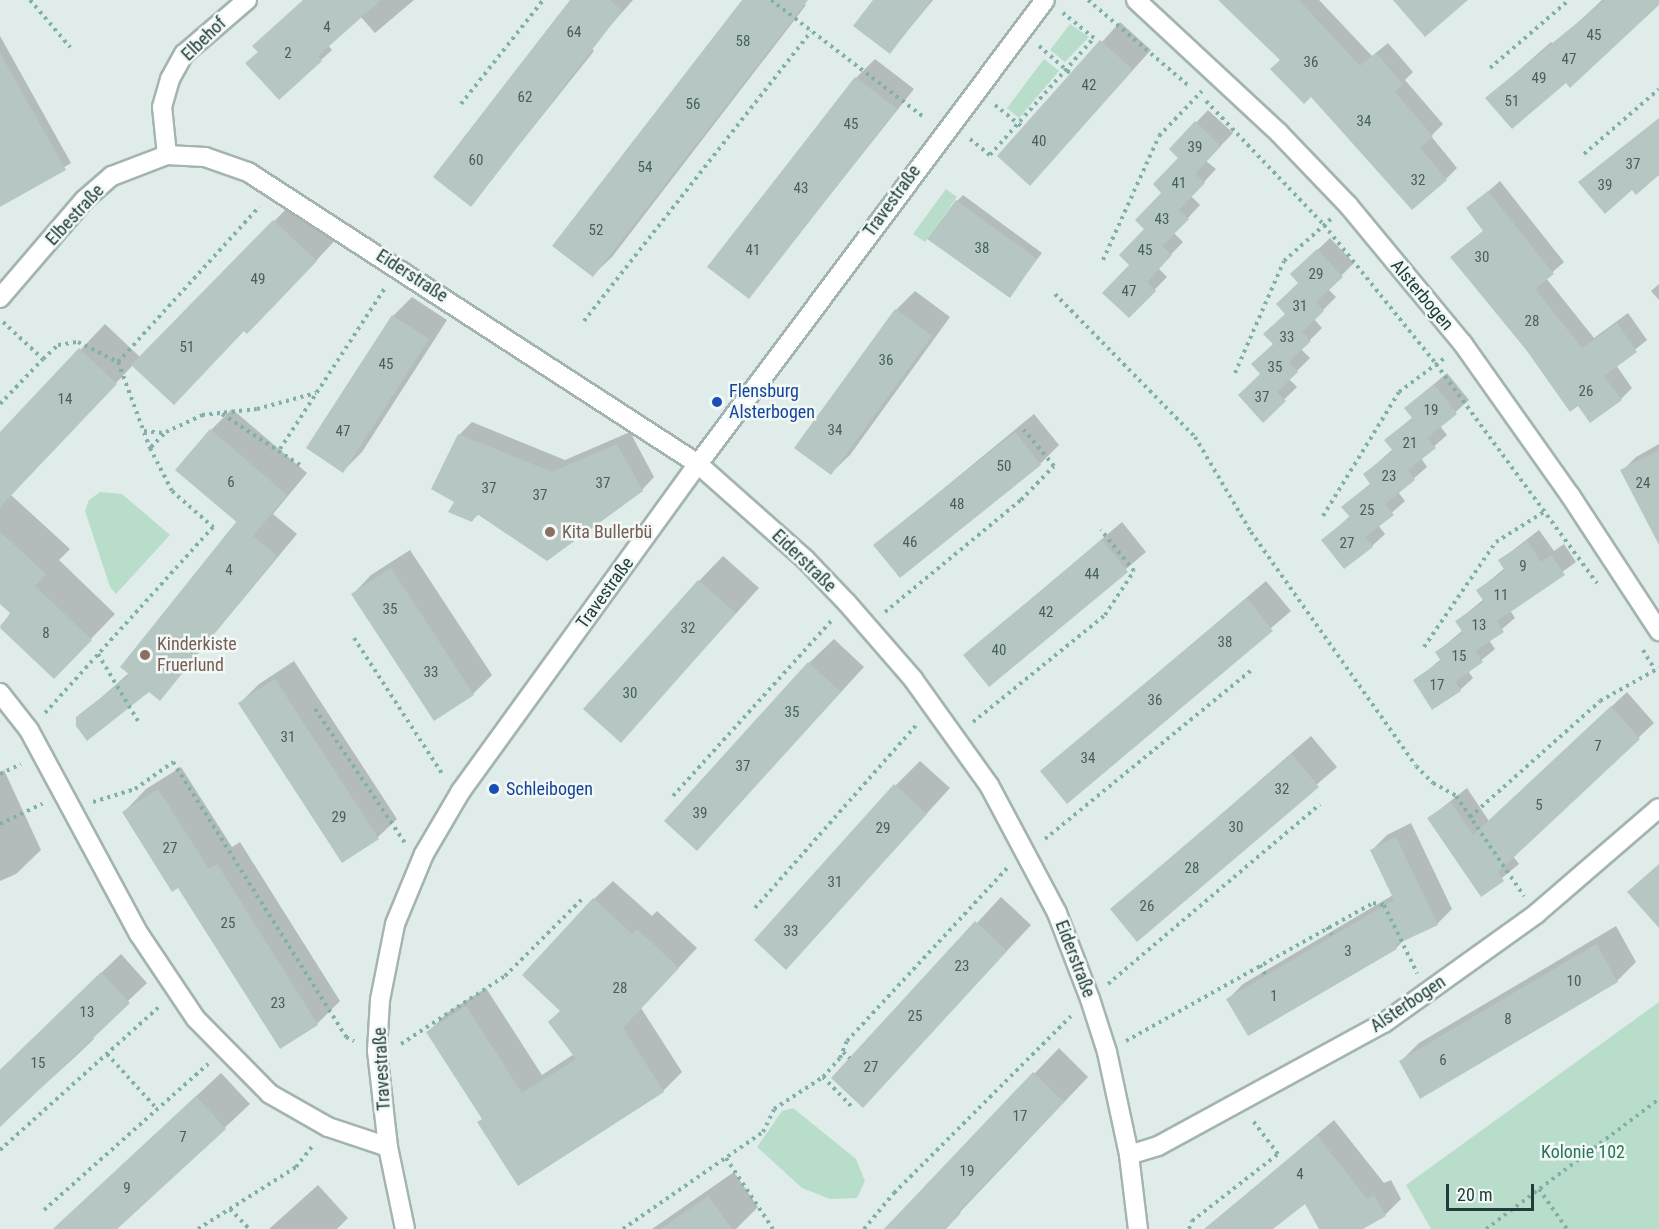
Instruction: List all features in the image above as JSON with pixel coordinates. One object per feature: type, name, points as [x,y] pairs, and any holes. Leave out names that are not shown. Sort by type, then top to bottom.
[{"type":"street","name":"Elbehof","points":[[167,155],[162,107],[170,79],[184,54],[247,0]]},
{"type":"street","name":"Alsterbogen","points":[[1136,0],[1219,74],[1347,205],[1463,344],[1570,495],[1659,631]]},
{"type":"street","name":"Travestraße","points":[[405,1229],[388,1147],[377,1051],[380,1000],[395,924],[424,854],[461,791],[698,464],[976,90],[1022,32],[1050,3]]},
{"type":"street","name":"Eiderstraße","points":[[167,155],[205,157],[248,171],[399,267],[698,464],[805,558],[848,603],[957,736],[1028,853],[1057,913],[1090,999],[1107,1052],[1129,1155],[1138,1229]]},
{"type":"street","name":"Elbestraße","points":[[0,298],[84,200],[112,176],[167,155]]},
{"type":"street","points":[[0,693],[29,730],[139,934],[176,991],[224,1050],[270,1094],[328,1128],[388,1147]]},
{"type":"street","name":"Alsterbogen","points":[[1129,1155],[1158,1146],[1384,1023],[1536,914],[1659,808]]},
{"type":"path","points":[[30,0],[70,47]]},
{"type":"path","points":[[461,104],[543,0]]},
{"type":"path","points":[[771,0],[947,128],[990,155],[1020,126],[1094,38],[1050,3]]},
{"type":"path","points":[[1088,0],[1199,94],[1324,225],[1436,364],[1546,510],[1594,581],[1600,585]]},
{"type":"path","points":[[1490,68],[1569,0]]},
{"type":"path","points":[[584,321],[811,31]]},
{"type":"path","points":[[1022,32],[1070,73]]},
{"type":"path","points":[[1103,260],[1159,136],[1219,74]]},
{"type":"path","points":[[1584,154],[1659,88]]},
{"type":"path","points":[[976,90],[1020,126]]},
{"type":"path","points":[[118,362],[275,189]]},
{"type":"path","points":[[1235,374],[1284,261],[1347,205]]},
{"type":"path","points":[[279,449],[399,267]]},
{"type":"path","points":[[1055,294],[1195,437],[1251,532],[1416,766],[1433,783],[1456,796],[1536,914]]},
{"type":"path","points":[[0,320],[43,359]]},
{"type":"path","points":[[0,404],[43,359],[67,341],[78,342],[118,362],[150,448],[172,491],[213,527],[29,730]]},
{"type":"path","points":[[1323,516],[1399,392],[1463,344]]},
{"type":"path","points":[[150,448],[166,432],[183,421],[279,405],[317,393]]},
{"type":"path","points":[[222,413],[303,467]]},
{"type":"path","points":[[144,430],[152,434],[166,432]]},
{"type":"path","points":[[868,626],[1021,500],[1054,466],[1024,430]]},
{"type":"path","points":[[1424,647],[1496,542],[1570,495]]},
{"type":"path","points":[[957,736],[1105,615],[1134,571],[1101,530]]},
{"type":"path","points":[[673,796],[848,603]]},
{"type":"path","points":[[354,638],[442,775],[461,791]]},
{"type":"path","points":[[1470,817],[1600,701],[1657,669],[1637,640]]},
{"type":"path","points":[[98,654],[138,722]]},
{"type":"path","points":[[623,1229],[763,1132],[774,1109],[822,1077],[843,1052],[847,1041],[1002,871],[1028,853],[1253,669]]},
{"type":"path","points":[[755,908],[933,705]]},
{"type":"path","points":[[315,710],[401,840],[424,854]]},
{"type":"path","points":[[0,824],[68,800],[135,789],[173,762],[346,1037],[377,1051],[404,1042],[505,976],[582,899]]},
{"type":"path","points":[[864,1229],[894,1193],[1090,999],[1320,804]]},
{"type":"path","points":[[1107,1052],[1327,927],[1374,903],[1384,905],[1428,991]]},
{"type":"path","points":[[1327,927],[1332,935]]},
{"type":"path","points":[[1260,965],[1266,976]]},
{"type":"path","points":[[0,1150],[176,991]]},
{"type":"path","points":[[44,1210],[224,1050]]},
{"type":"path","points":[[843,1052],[850,1058]]},
{"type":"path","points":[[107,1054],[157,1109]]},
{"type":"path","points":[[822,1077],[851,1106]]},
{"type":"path","points":[[1486,1229],[1659,1099]]},
{"type":"path","points":[[1189,1229],[1192,1221],[1278,1154],[1240,1102]]},
{"type":"path","points":[[198,1229],[296,1167],[328,1128]]},
{"type":"path","points":[[726,1158],[773,1229]]},
{"type":"path","points":[[1539,1189],[1567,1229]]},
{"type":"path","points":[[230,1209],[249,1229]]},
{"type":"green space","points":[[1070,24],[1089,37],[1065,62],[1050,50]]},
{"type":"green space","points":[[1044,59],[1059,71],[1019,118],[1007,108]]},
{"type":"green space","points":[[946,189],[957,197],[925,242],[913,234]]},
{"type":"green space","points":[[100,492],[122,494],[170,535],[116,594],[110,587],[85,511],[89,500]]},
{"type":"green space","name":"Kolonie 102","points":[[1659,1002],[1659,1229],[1431,1229],[1406,1185]]},
{"type":"green space","points":[[793,1108],[856,1159],[865,1181],[857,1198],[830,1199],[802,1188],[757,1147],[782,1111]]},
{"type":"building","points":[[303,0],[381,0],[318,56],[322,61],[279,100],[245,63],[258,52],[252,46]]},
{"type":"building","points":[[570,0],[610,0],[622,11],[471,207],[433,177]]},
{"type":"building","points":[[742,0],[808,0],[593,277],[552,246]]},
{"type":"building","points":[[873,0],[931,0],[890,54],[853,26]]},
{"type":"building","points":[[1218,0],[1299,0],[1360,66],[1376,53],[1403,84],[1395,92],[1433,136],[1420,148],[1447,180],[1412,210],[1311,97],[1304,104],[1270,69],[1280,60]]},
{"type":"building","points":[[1393,0],[1468,0],[1425,37]]},
{"type":"building","points":[[1605,0],[1659,0],[1659,5],[1570,88],[1566,83],[1512,129],[1485,98]]},
{"type":"building","points":[[1100,40],[1133,70],[1030,186],[997,156]]},
{"type":"building","points":[[0,53],[66,170],[0,207]]},
{"type":"building","points":[[855,77],[897,109],[749,299],[707,267]]},
{"type":"building","points":[[1659,118],[1659,175],[1636,195],[1632,190],[1605,214],[1578,182]]},
{"type":"building","points":[[1195,121],[1221,146],[1195,174],[1205,183],[1179,210],[1189,219],[1162,246],[1172,255],[1147,282],[1156,291],[1129,318],[1102,293],[1129,265],[1119,255],[1144,229],[1135,220],[1161,193],[1153,184],[1178,158],[1169,149]]},
{"type":"building","points":[[1488,191],[1554,274],[1535,289],[1582,348],[1617,323],[1637,352],[1604,376],[1622,400],[1590,423],[1578,406],[1570,412],[1527,351],[1450,257],[1483,231],[1466,208]]},
{"type":"building","points":[[956,200],[1037,259],[1010,298],[927,239]]},
{"type":"building","points":[[273,220],[317,261],[247,334],[244,331],[174,405],[131,365]]},
{"type":"building","points":[[1317,249],[1343,277],[1316,302],[1324,311],[1302,332],[1311,341],[1289,362],[1298,372],[1277,392],[1286,401],[1263,423],[1238,395],[1260,374],[1251,364],[1273,344],[1263,334],[1285,314],[1276,304],[1298,283],[1290,274]]},
{"type":"building","points":[[895,309],[932,336],[831,475],[794,448]]},
{"type":"building","points":[[392,315],[429,339],[343,473],[306,448]]},
{"type":"building","points":[[79,348],[117,384],[0,507],[0,432]]},
{"type":"building","points":[[1434,384],[1457,414],[1427,438],[1436,448],[1408,470],[1415,480],[1385,504],[1394,515],[1365,537],[1373,547],[1344,569],[1321,540],[1350,517],[1341,507],[1370,484],[1363,474],[1393,451],[1384,440],[1412,418],[1404,408]]},
{"type":"building","points":[[210,429],[287,495],[253,536],[277,556],[160,701],[149,692],[87,741],[76,726],[76,717],[130,675],[120,667],[236,522],[246,530],[175,470]]},
{"type":"building","points":[[1015,432],[1041,465],[900,578],[873,545]]},
{"type":"building","points":[[458,434],[552,472],[617,444],[643,491],[547,561],[477,514],[472,522],[448,512],[454,502],[431,489]]},
{"type":"building","points":[[1659,450],[1659,545],[1620,470]]},
{"type":"building","points":[[0,532],[46,574],[35,586],[92,640],[54,679],[0,628],[10,613],[0,604]]},
{"type":"building","points":[[1102,540],[1128,572],[989,687],[963,655]]},
{"type":"building","points":[[1527,541],[1541,562],[1551,555],[1565,575],[1497,621],[1504,632],[1475,651],[1455,621],[1484,602],[1476,590],[1505,571],[1498,560]]},
{"type":"building","points":[[391,568],[474,695],[434,721],[351,594]]},
{"type":"building","points":[[698,580],[736,613],[621,743],[583,709]]},
{"type":"building","points":[[1247,598],[1273,631],[1067,804],[1040,771]]},
{"type":"building","points":[[1463,633],[1483,662],[1455,682],[1461,691],[1432,710],[1413,680],[1441,661],[1435,652]]},
{"type":"building","points":[[808,662],[841,692],[697,851],[664,821]]},
{"type":"building","points":[[275,679],[379,839],[342,863],[238,703]]},
{"type":"building","points":[[1611,706],[1640,739],[1498,872],[1504,881],[1481,897],[1427,818],[1451,802],[1473,835]]},
{"type":"building","points":[[1292,754],[1319,787],[1137,942],[1110,909]]},
{"type":"building","points":[[894,784],[927,814],[786,970],[754,940]]},
{"type":"building","points":[[158,789],[209,869],[217,864],[318,1025],[280,1049],[178,888],[172,892],[122,812]]},
{"type":"building","points":[[1396,837],[1438,925],[1395,945],[1397,949],[1248,1036],[1226,999],[1394,900],[1370,850]]},
{"type":"building","points":[[1659,864],[1659,928],[1627,892]]},
{"type":"building","points":[[593,898],[632,934],[637,929],[679,968],[623,1028],[664,1092],[518,1186],[477,1122],[482,1119],[426,1032],[466,1006],[522,1093],[576,1059],[548,1022],[560,1011],[522,975]]},
{"type":"building","points":[[975,921],[1007,951],[863,1108],[831,1078]]},
{"type":"building","points":[[1596,944],[1618,982],[1420,1099],[1399,1061]]},
{"type":"building","points":[[101,972],[130,1003],[0,1127],[0,1070]]},
{"type":"building","points":[[1033,1072],[1064,1102],[959,1211],[961,1213],[946,1229],[884,1229]]},
{"type":"building","points":[[196,1096],[226,1129],[117,1229],[53,1229]]},
{"type":"building","points":[[1317,1135],[1367,1199],[1374,1195],[1386,1216],[1363,1229],[1319,1229],[1305,1204],[1273,1229],[1204,1229]]},
{"type":"building","points":[[708,1196],[732,1229],[661,1229]]},
{"type":"place","name":"Flensburg Alsterbogen","points":[[717,402]]},
{"type":"place","name":"Kita Bullerbü","points":[[550,532]]},
{"type":"place","name":"Kinderkiste Fruerlund","points":[[145,655]]},
{"type":"place","name":"Schleibogen","points":[[494,789]]}]
